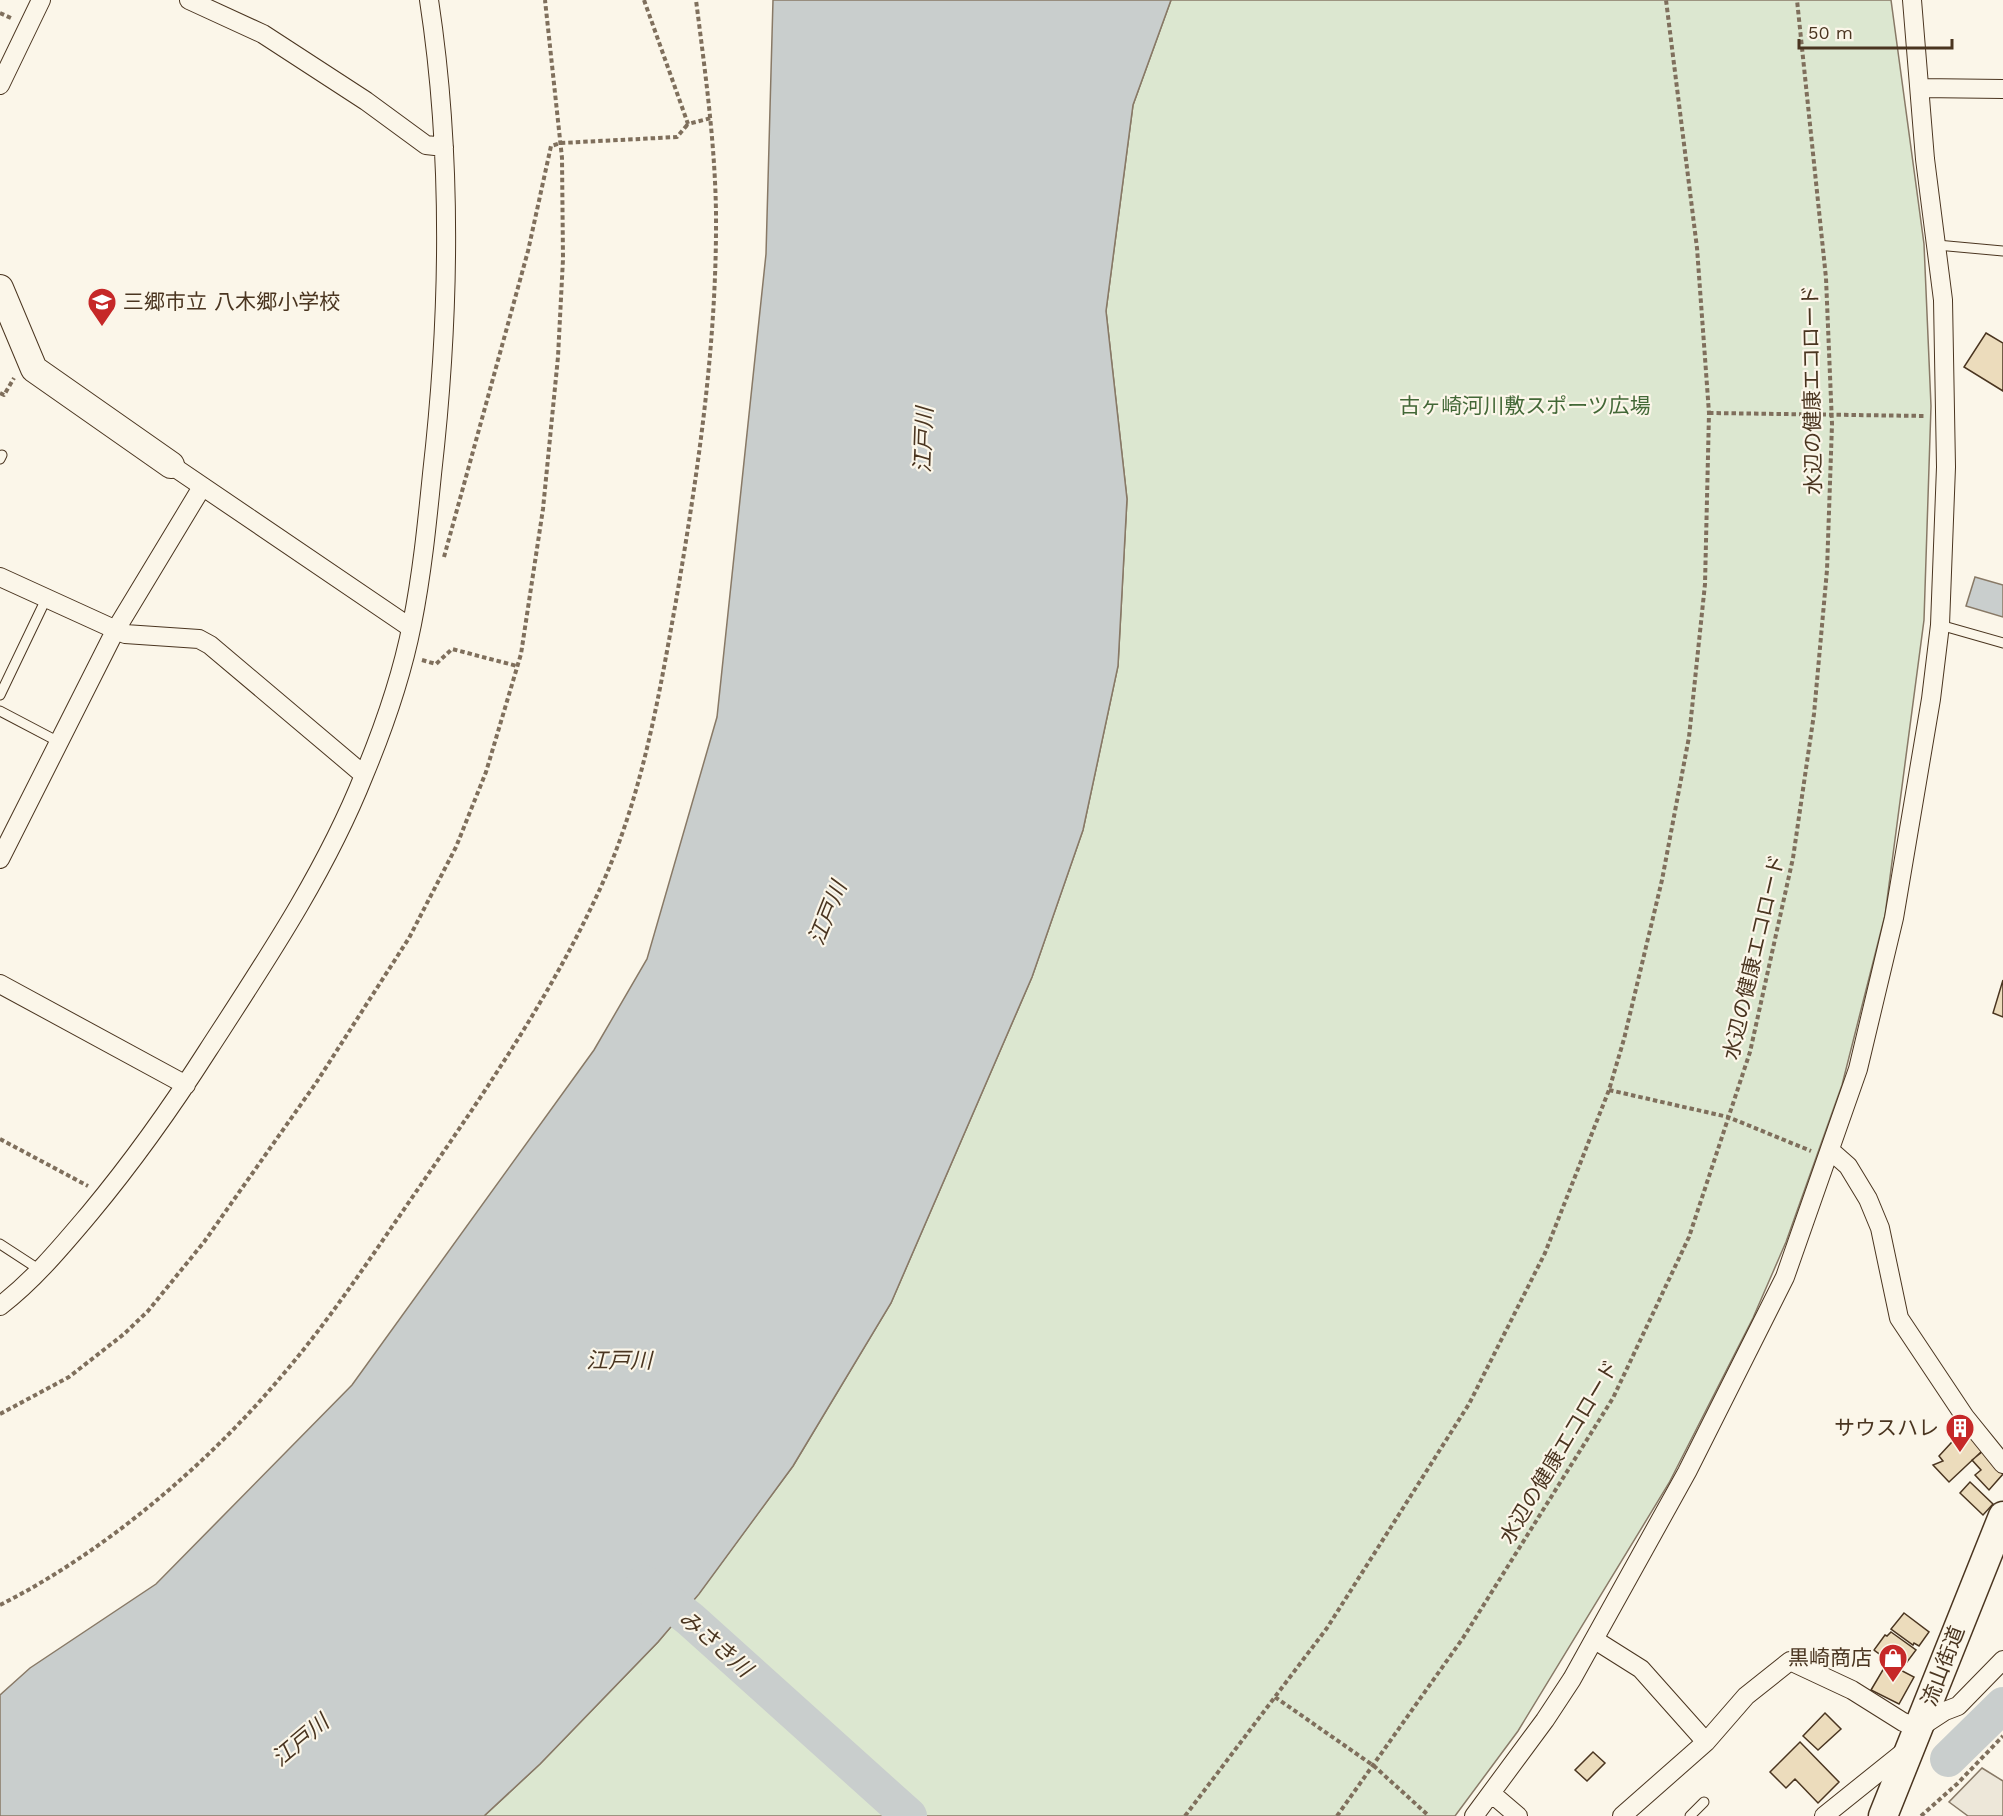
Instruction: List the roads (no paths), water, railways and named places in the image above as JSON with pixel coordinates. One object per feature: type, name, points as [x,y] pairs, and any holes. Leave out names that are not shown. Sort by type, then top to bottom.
[{"type":"main road","name":"流山街道","points":[[1883,1816],[2003,1516]]},
{"type":"street","points":[[0,85],[41,0]]},
{"type":"street","points":[[189,0],[263,34],[366,101],[426,145],[444,147]]},
{"type":"street","points":[[0,1306],[40,1270],[136,1158],[186,1085],[258,973],[323,864],[364,775],[392,697],[411,628],[422,567],[443,360],[447,221],[441,94],[429,0]]},
{"type":"street","points":[[1474,1816],[1545,1720],[1595,1640],[1687,1472],[1785,1277],[1858,1069],[1894,918],[1920,771],[1940,625],[1946,427],[1943,300],[1912,0]]},
{"type":"street","points":[[1920,88],[2003,90]]},
{"type":"street","points":[[0,288],[34,369],[202,487],[411,628]]},
{"type":"street","points":[[0,859],[115,631],[202,487]]},
{"type":"street","points":[[0,577],[124,634],[199,639],[210,645],[364,775]]},
{"type":"street","points":[[0,984],[186,1085]]},
{"type":"street","points":[[1831,1150],[1848,1166],[1868,1199],[1876,1218],[1899,1318],[1965,1417],[2003,1464]]},
{"type":"street","points":[[1595,1640],[1641,1669],[1706,1742]]},
{"type":"street","points":[[1824,1816],[1893,1763],[1916,1735],[1945,1711],[1958,1706],[2003,1660]]},
{"type":"street","points":[[1622,1816],[1706,1742],[1746,1696],[1790,1661],[1852,1690],[1903,1722],[1916,1735]]},
{"type":"street","points":[[1491,1793],[1518,1816]]},
{"type":"lane","points":[[1937,245],[2003,251]]},
{"type":"lane","points":[[0,694],[46,598]]},
{"type":"lane","points":[[1940,625],[2003,643]]},
{"type":"lane","points":[[0,711],[59,742]]},
{"type":"lane","points":[[0,1244],[40,1270]]},
{"type":"lane","points":[[1689,1816],[1704,1802]]},
{"type":"water","name":"江戸川","points":[[773,0],[1171,0],[1133,105],[1106,311],[1127,499],[1118,666],[1083,830],[1032,977],[891,1303],[793,1466],[699,1594],[658,1642],[540,1764],[484,1816],[0,1816],[0,1695],[30,1668],[156,1584],[352,1385],[594,1050],[647,959],[717,717],[766,254]]},
{"type":"water","points":[[1975,577],[2003,585],[2003,617],[1966,606]]},
{"type":"waterway","name":"みさき川","points":[[644,1583],[690,1619],[909,1816]]},
{"type":"waterway","points":[[1948,1759],[2003,1705]]},
{"type":"place","name":"三郷市立 八木郷小学校","points":[[102,328]]},
{"type":"place","name":"サウスハレ","points":[[1960,1454]]},
{"type":"place","name":"黒崎商店","points":[[1893,1684]]},
{"type":"park label","name":"古ヶ崎河川敷スポーツ広場","points":[[1525,406]]}]
